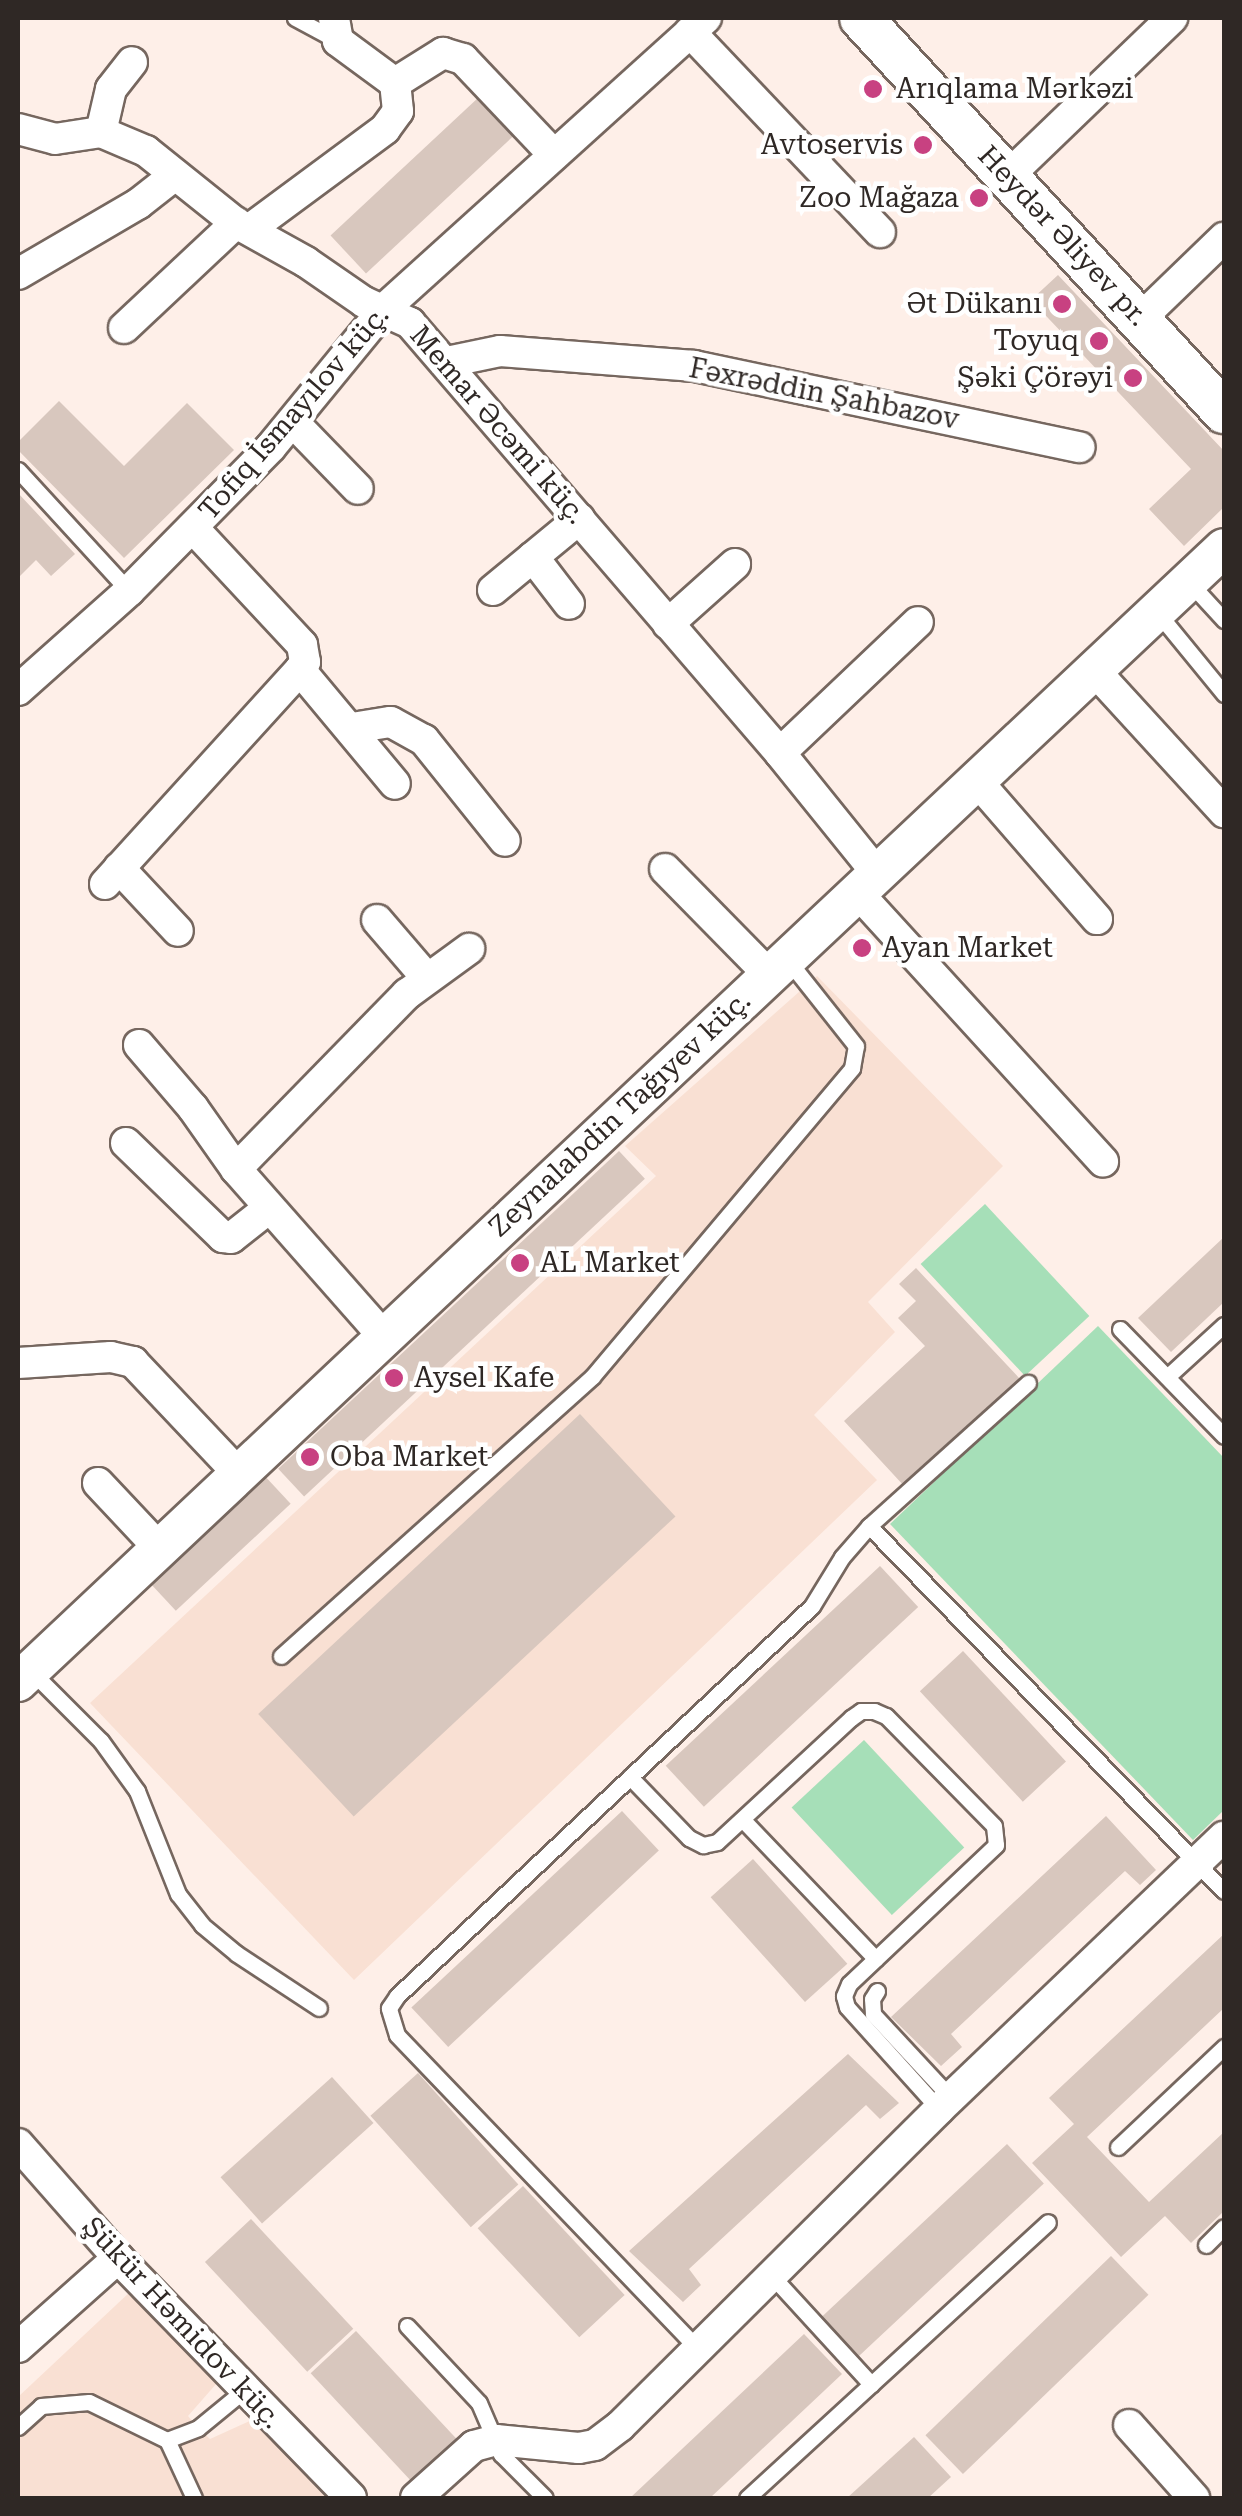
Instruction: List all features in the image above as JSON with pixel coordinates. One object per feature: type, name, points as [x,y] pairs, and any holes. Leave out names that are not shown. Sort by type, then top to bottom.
[{"type":"main road","name":"Heydər Əliyev pr.","points":[[861,18],[1224,412]]},
{"type":"street","points":[[1008,176],[1172,18]]},
{"type":"street","points":[[698,25],[880,232]]},
{"type":"street","name":"Tofiq İsmayılov küç.","points":[[18,690],[193,528],[293,422],[384,308],[698,25]]},
{"type":"street","points":[[124,328],[243,226],[385,129],[398,111],[395,83],[336,29]]},
{"type":"street","points":[[395,83],[444,54],[464,59],[554,156]]},
{"type":"street","points":[[18,129],[54,140],[101,132],[111,89],[132,62]]},
{"type":"street","name":"Memar Əcəmi küç.","points":[[101,132],[146,150],[243,226],[341,289],[410,323],[448,362],[780,753],[867,883],[1104,1160]]},
{"type":"street","points":[[18,274],[129,210],[175,175]]},
{"type":"street","points":[[1140,320],[1224,238]]},
{"type":"street","name":"Fəxrəddin Şahbazov","points":[[448,362],[470,354],[500,352],[694,366],[1080,447]]},
{"type":"street","points":[[293,422],[358,490]]},
{"type":"street","points":[[493,590],[579,519]]},
{"type":"street","points":[[178,931],[112,876],[304,662],[302,645],[193,528]]},
{"type":"street","name":"Zeynalabdin Tağıyev küç.","points":[[22,1670],[159,1548],[1224,548]]},
{"type":"street","points":[[533,557],[568,604]]},
{"type":"street","points":[[668,624],[735,564]]},
{"type":"street","points":[[780,753],[918,622]]},
{"type":"street","points":[[300,670],[395,784]]},
{"type":"street","points":[[1094,670],[1224,812]]},
{"type":"street","points":[[352,728],[390,722],[415,734],[505,840]]},
{"type":"street","points":[[977,782],[1097,919]]},
{"type":"street","points":[[665,869],[778,967]]},
{"type":"street","points":[[377,920],[426,977]]},
{"type":"street","points":[[236,1170],[426,977],[469,950]]},
{"type":"street","points":[[139,1045],[193,1108],[236,1170],[383,1336]]},
{"type":"street","points":[[126,1143],[223,1238],[231,1238],[269,1208]]},
{"type":"street","points":[[18,1364],[110,1357],[132,1362],[238,1473]]},
{"type":"street","points":[[98,1483],[159,1548]]},
{"type":"street","points":[[416,2498],[463,2452],[496,2440],[579,2448],[595,2445],[698,2350],[945,2103],[1224,1837]]},
{"type":"street","name":"Şükür Həmidov küç.","points":[[18,2144],[118,2258],[352,2498]]},
{"type":"street","points":[[18,2346],[118,2258]]},
{"type":"street","points":[[1129,2425],[1194,2498]]},
{"type":"lane","points":[[295,18],[336,29]]},
{"type":"lane","points":[[18,470],[129,591]]},
{"type":"lane","points":[[1189,582],[1224,620]]},
{"type":"lane","points":[[1157,612],[1224,694]]},
{"type":"lane","points":[[281,1656],[592,1377],[852,1068],[856,1046],[778,967]]},
{"type":"lane","points":[[1167,1378],[1224,1325]]},
{"type":"lane","points":[[1120,1329],[1224,1436]]},
{"type":"lane","points":[[698,2350],[390,2023],[389,2008],[397,1996],[824,1594],[842,1557],[869,1526],[1028,1383]]},
{"type":"lane","points":[[869,1526],[1224,1892]]},
{"type":"lane","points":[[22,1670],[101,1741],[138,1791],[178,1894],[202,1925],[237,1954],[319,2008]]},
{"type":"lane","points":[[630,1778],[689,1838],[704,1846],[717,1842],[743,1820],[851,1718],[861,1711],[874,1712],[886,1716],[994,1826],[996,1845],[849,1984],[844,1996],[847,2008],[945,2103]]},
{"type":"lane","points":[[743,1820],[876,1959]]},
{"type":"lane","points":[[877,1992],[873,2014],[945,2103]]},
{"type":"lane","points":[[1118,2147],[1224,2047]]},
{"type":"lane","points":[[747,2498],[1048,2222]]},
{"type":"lane","points":[[1206,2245],[1224,2227]]},
{"type":"lane","points":[[772,2276],[871,2384]]},
{"type":"lane","points":[[407,2326],[479,2403],[510,2466],[546,2498]]},
{"type":"lane","points":[[167,2440],[198,2428],[243,2390]]},
{"type":"lane","points":[[18,2427],[41,2406],[89,2402],[167,2440],[194,2498]]},
{"type":"shaded area","points":[[817,976],[1003,1166],[868,1302],[895,1332],[814,1415],[877,1480],[354,1980],[90,1703],[656,1176],[625,1146]]},
{"type":"shaded area","points":[[131,2291],[217,2383],[188,2416],[198,2428],[210,2439],[254,2419],[329,2498],[18,2498],[18,2397]]},
{"type":"green space","points":[[985,1204],[1089,1316],[1025,1376],[921,1264]]},
{"type":"green space","points":[[1098,1326],[1224,1458],[1224,1810],[1193,1840],[890,1524]]},
{"type":"green space","points":[[864,1740],[964,1848],[892,1915],[792,1808]]},
{"type":"building","points":[[479,97],[514,135],[366,273],[331,235]]},
{"type":"building","points":[[1058,275],[1224,451],[1224,507],[1184,546],[1149,509],[1191,469],[1031,300]]},
{"type":"building","points":[[59,401],[124,466],[187,403],[234,450],[124,558],[18,450],[18,442]]},
{"type":"building","points":[[18,493],[75,554],[51,576],[36,560],[18,578]]},
{"type":"building","points":[[619,1151],[645,1179],[304,1497],[278,1469]]},
{"type":"building","points":[[1224,1237],[1224,1302],[1171,1352],[1138,1318]]},
{"type":"building","points":[[916,1268],[1020,1379],[905,1487],[844,1421],[925,1346],[898,1318],[916,1301],[899,1284]]},
{"type":"building","points":[[580,1414],[675,1516],[354,1816],[258,1714]]},
{"type":"building","points":[[262,1473],[291,1504],[176,1611],[147,1580]]},
{"type":"building","points":[[880,1566],[918,1607],[704,1807],[666,1766]]},
{"type":"building","points":[[963,1651],[1066,1761],[1023,1802],[920,1691]]},
{"type":"building","points":[[622,1811],[659,1850],[448,2047],[411,2007]]},
{"type":"building","points":[[1106,1816],[1156,1870],[1140,1885],[1125,1871],[951,2034],[962,2047],[941,2066],[891,2017]]},
{"type":"building","points":[[753,1859],[847,1964],[805,2002],[711,1897]]},
{"type":"building","points":[[1224,1934],[1224,2008],[1087,2137],[1149,2202],[1224,2132],[1224,2211],[1191,2243],[1165,2216],[1121,2257],[1032,2163],[1074,2124],[1049,2098]]},
{"type":"building","points":[[848,2054],[899,2103],[880,2119],[866,2105],[689,2269],[701,2285],[683,2302],[629,2251]]},
{"type":"building","points":[[418,2073],[518,2184],[471,2227],[370,2116]]},
{"type":"building","points":[[332,2077],[373,2123],[262,2223],[221,2177]]},
{"type":"building","points":[[1007,2144],[1044,2183],[854,2360],[818,2321]]},
{"type":"building","points":[[523,2186],[625,2295],[579,2337],[478,2228]]},
{"type":"building","points":[[251,2219],[353,2329],[307,2372],[205,2262]]},
{"type":"building","points":[[1111,2256],[1149,2295],[963,2474],[925,2435]]},
{"type":"building","points":[[356,2331],[458,2441],[413,2483],[311,2373]]},
{"type":"building","points":[[804,2334],[842,2374],[710,2498],[630,2498]]},
{"type":"building","points":[[914,2437],[951,2477],[928,2498],[847,2498]]},
{"type":"place","name":"Arıqlama Mərkəzi","points":[[873,89]]},
{"type":"place","name":"Avtoservis","points":[[923,145]]},
{"type":"place","name":"Zoo Mağaza","points":[[979,198]]},
{"type":"place","name":"Ət Dükanı","points":[[1062,304]]},
{"type":"place","name":"Toyuq","points":[[1099,341]]},
{"type":"place","name":"Şəki Çörəyi","points":[[1133,378]]},
{"type":"place","name":"Ayan Market","points":[[862,948]]},
{"type":"place","name":"AL Market","points":[[520,1263]]},
{"type":"place","name":"Aysel Kafe","points":[[394,1378]]},
{"type":"place","name":"Oba Market","points":[[310,1457]]}]
